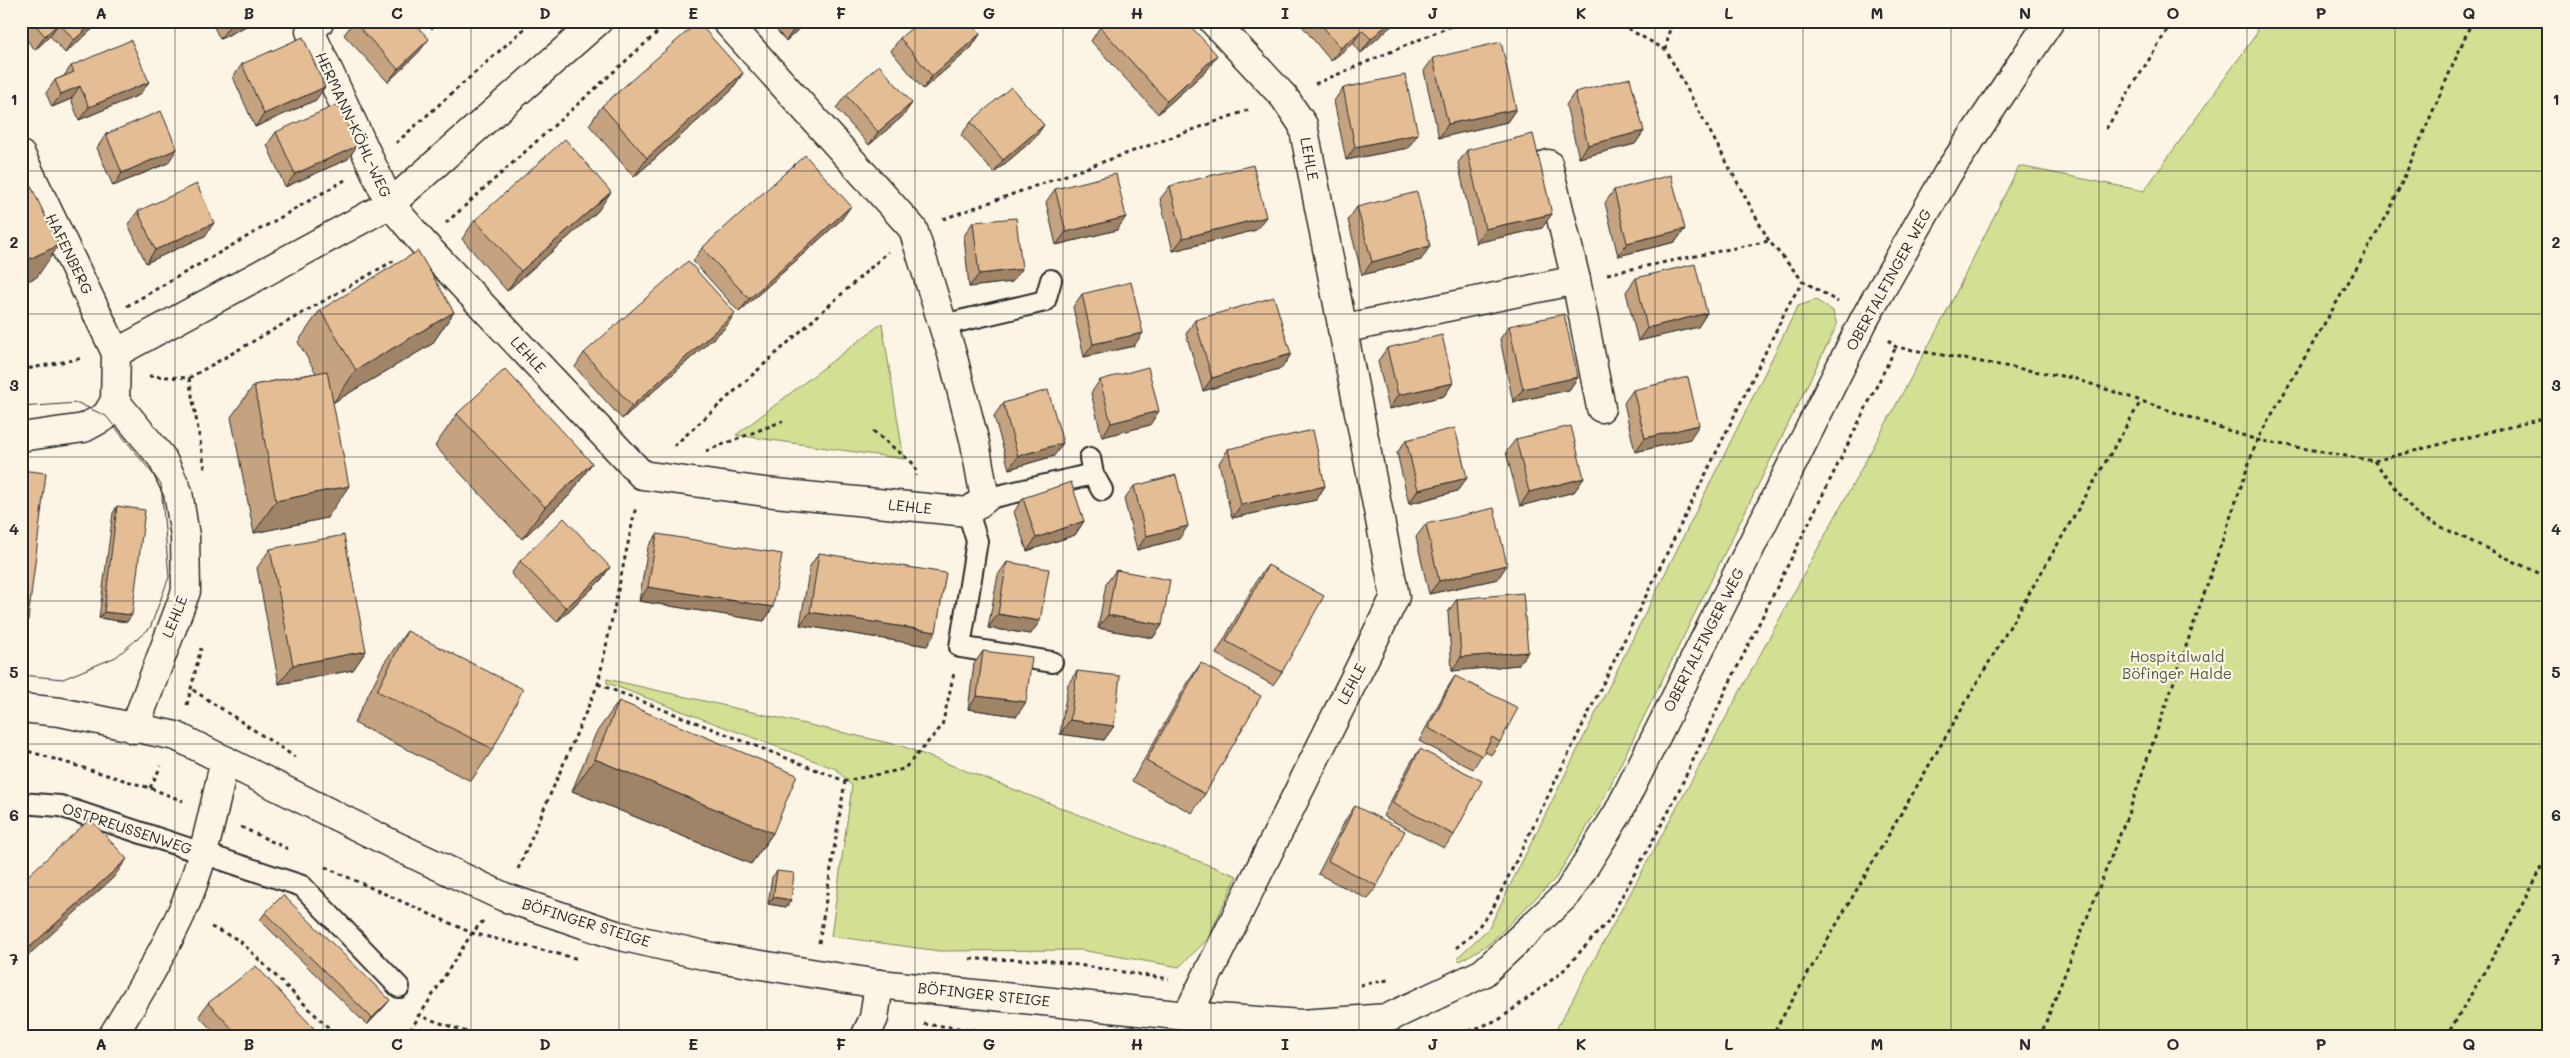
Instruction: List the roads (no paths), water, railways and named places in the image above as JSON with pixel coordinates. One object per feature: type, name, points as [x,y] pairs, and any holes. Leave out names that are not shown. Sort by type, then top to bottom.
[{"type":"street","name":"HERMANN-KÖHL-WEG","points":[[320,21],[310,30],[390,204]]},
{"type":"street","points":[[21,437],[84,428],[106,416],[115,401],[116,353],[390,204],[598,21]]},
{"type":"street","points":[[726,21],[913,229],[943,324],[975,444],[977,506]]},
{"type":"street","name":"LEHLE","points":[[1187,1016],[1395,597],[1303,125],[1284,98],[1213,21]]},
{"type":"street","name":"OBERTALFINGER WEG","points":[[1187,1016],[1301,1024],[1388,1018],[1483,973],[1568,893],[1618,813],[1865,318],[1948,174],[2050,21]]},
{"type":"street","name":"HAFENBERG","points":[[21,155],[116,353]]},
{"type":"street","points":[[1548,164],[1576,280],[1601,408]]},
{"type":"street","name":"LEHLE","points":[[390,204],[430,250],[642,475],[918,509],[977,506]]},
{"type":"street","points":[[1342,328],[1576,280]]},
{"type":"street","name":"LEHLE","points":[[115,401],[162,458],[178,492],[185,536],[186,591],[165,642],[134,729]]},
{"type":"street","name":"BÖFINGER STEIGE","points":[[21,708],[60,712],[134,729],[176,736],[394,846],[504,897],[616,935],[712,957],[879,984],[1187,1016]]},
{"type":"street","name":"OSTPREUSSENWEG","points":[[112,1037],[144,986],[182,913],[203,854],[225,760]]},
{"type":"street","points":[[865,1037],[874,1018],[879,984]]},
{"type":"lane","points":[[943,324],[1045,301],[1052,280]]},
{"type":"lane","points":[[1052,662],[960,647],[977,541],[977,506],[1095,474]]},
{"type":"lane","name":"OSTPREUSSENWEG","points":[[21,803],[60,806],[203,854]]},
{"type":"lane","points":[[203,854],[302,886],[399,987]]},
{"type":"tram line","points":[[21,407],[78,403],[106,416],[161,484],[169,577],[150,628],[116,657],[63,679],[21,675]]},
{"type":"park label","name":"Hospitalwald Böfinger Halde","points":[[2177,666]]}]
